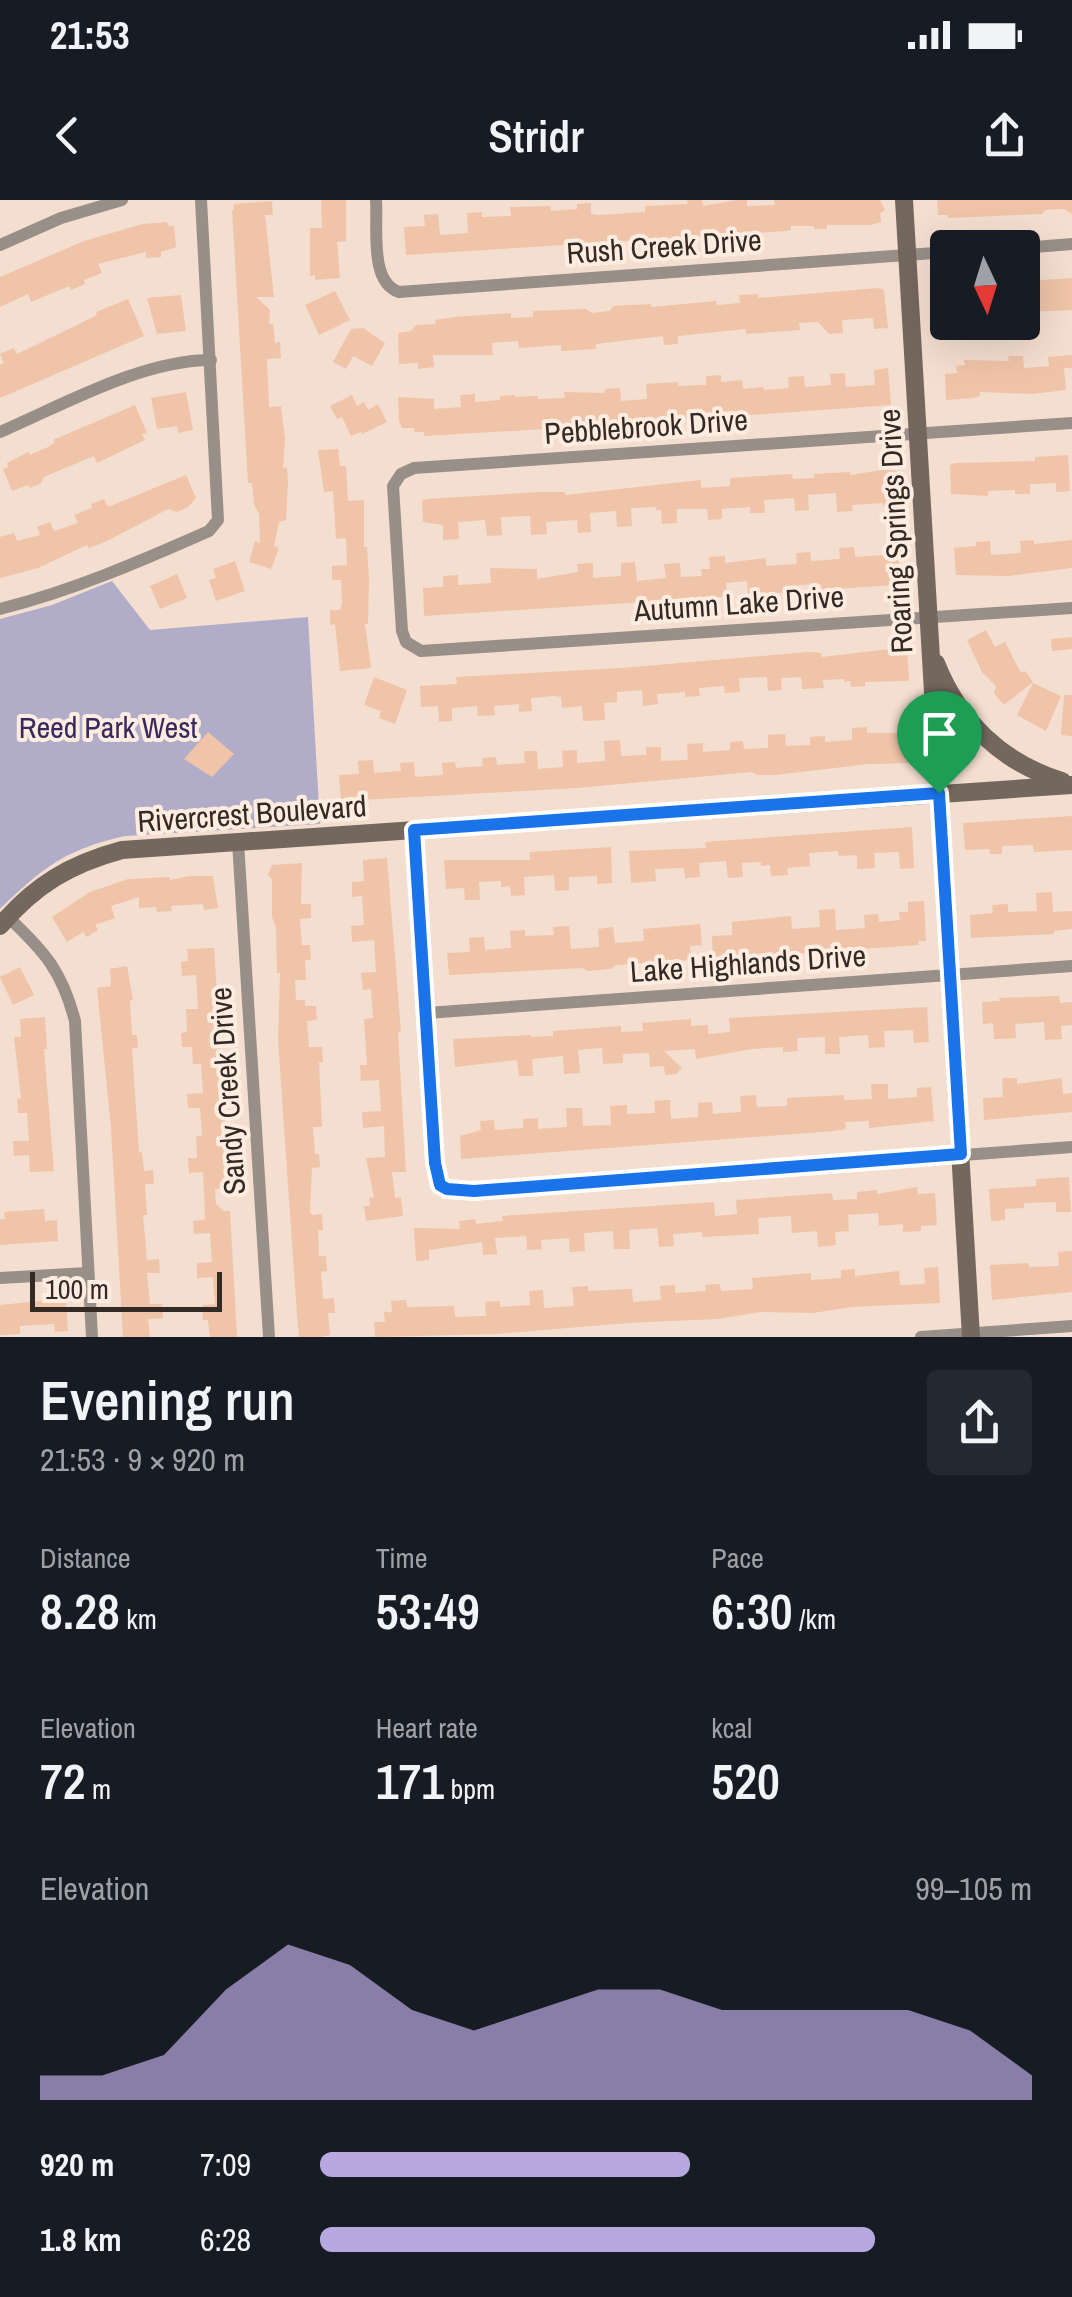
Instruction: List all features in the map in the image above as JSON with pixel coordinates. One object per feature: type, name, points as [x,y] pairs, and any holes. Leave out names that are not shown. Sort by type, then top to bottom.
[{"type":"street","points":[[0,244],[61,218],[122,200]]},
{"type":"street","points":[[0,609],[111,573],[214,526],[220,513],[201,200]]},
{"type":"street","name":"Rush Creek Drive","points":[[376,200],[380,273],[386,286],[399,292],[930,253]]},
{"type":"street","name":"Roaring Springs Drive","points":[[904,200],[971,1335]]},
{"type":"street","points":[[1040,247],[1072,244]]},
{"type":"street","points":[[0,432],[139,374],[179,362],[211,360]]},
{"type":"street","name":"Pebblebrook Drive","points":[[410,646],[402,631],[392,486],[407,470],[1072,423]]},
{"type":"street","name":"Autumn Lake Drive","points":[[410,646],[426,651],[1072,608]]},
{"type":"street","points":[[930,648],[952,698],[982,736],[1025,767],[1072,784]]},
{"type":"street","name":"Rivercrest Boulevard","points":[[4,922],[38,887],[88,859],[122,850],[1072,784]]},
{"type":"street","points":[[414,830],[435,1163],[440,1185],[447,1189],[474,1191],[1072,1147]]},
{"type":"street","name":"Sandy Creek Drive","points":[[238,842],[269,1337]]},
{"type":"street","points":[[4,922],[54,967],[67,988],[76,1021],[92,1337]]},
{"type":"street","name":"Lake Highlands Drive","points":[[427,1012],[1072,966]]},
{"type":"street","points":[[0,1278],[87,1274]]},
{"type":"street","points":[[920,1337],[1072,1326]]},
{"type":"green space","name":"Reed Park West","points":[[112,581],[150,630],[308,617],[320,824],[125,836],[104,841],[56,862],[0,909],[0,619],[52,605]]},
{"type":"building","points":[[321,200],[346,200],[346,241],[337,242],[340,278],[315,280],[315,275],[310,276],[310,228],[322,228]]},
{"type":"building","points":[[687,200],[702,200],[703,206],[747,200],[747,206],[775,205],[774,200],[880,200],[885,210],[880,213],[881,222],[871,225],[827,225],[827,229],[791,226],[786,231],[406,255],[404,227],[425,226],[424,215],[438,214],[440,235],[468,233],[467,213],[511,216],[510,207],[550,206],[551,211],[577,209],[577,204],[591,203],[591,214],[600,215],[645,212],[645,206],[688,204]]},
{"type":"building","points":[[937,200],[1072,200],[1072,214],[1064,209],[1045,210],[1042,214],[948,218],[938,215]]},
{"type":"building","points":[[272,201],[273,215],[265,215],[274,297],[256,297],[270,310],[269,324],[273,324],[275,343],[280,342],[281,358],[267,359],[269,407],[281,406],[283,468],[287,467],[288,481],[286,520],[279,522],[274,546],[279,548],[271,569],[249,562],[255,541],[260,543],[259,514],[252,483],[248,483],[232,210],[234,204]]},
{"type":"building","points":[[167,222],[174,226],[176,247],[161,252],[161,257],[146,258],[146,252],[98,264],[102,273],[84,280],[85,284],[71,290],[69,286],[31,302],[28,294],[0,307],[0,277],[84,241],[143,224]]},
{"type":"building","points":[[1072,278],[1072,310],[1040,311],[1040,280]]},
{"type":"building","points":[[884,290],[888,328],[874,329],[873,318],[842,320],[843,333],[829,334],[818,322],[799,323],[800,330],[746,334],[746,329],[678,336],[678,344],[664,345],[663,336],[596,344],[596,349],[561,351],[561,345],[519,348],[518,341],[492,343],[493,355],[433,355],[434,367],[418,369],[418,363],[399,364],[398,333],[411,331],[416,325],[436,324],[435,320],[511,313],[511,318],[533,317],[533,311],[586,309],[592,313],[610,311],[613,306],[716,301],[717,305],[740,303],[739,295],[758,294],[758,298]]},
{"type":"building","points":[[335,291],[350,320],[319,335],[305,305]]},
{"type":"building","points":[[181,295],[186,331],[157,334],[147,298]]},
{"type":"building","points":[[128,299],[144,336],[0,398],[0,365],[4,363],[0,354],[14,348],[17,354]]},
{"type":"building","points":[[363,328],[385,343],[372,366],[353,356],[346,369],[333,362],[351,329]]},
{"type":"building","points":[[1072,355],[1072,368],[1064,368],[1066,390],[1032,394],[980,392],[974,398],[946,400],[945,374],[957,373],[956,366],[965,365],[964,360],[1009,361],[1008,356],[1023,356],[1024,368],[1049,366],[1048,357]]},
{"type":"building","points":[[888,368],[891,405],[736,416],[729,415],[729,411],[702,413],[703,418],[424,436],[424,432],[414,432],[414,428],[402,428],[399,421],[398,397],[434,399],[434,409],[461,407],[460,395],[475,394],[475,402],[515,395],[565,398],[564,392],[605,393],[605,389],[620,388],[621,401],[647,399],[646,384],[706,385],[706,376],[721,375],[721,382],[742,380],[743,389],[789,388],[788,377],[804,376],[805,387],[831,385],[830,374],[845,373],[846,387],[875,385],[874,370]]},
{"type":"building","points":[[186,392],[193,430],[178,433],[177,426],[157,429],[151,398]]},
{"type":"building","points":[[352,395],[357,406],[364,402],[368,410],[378,404],[387,422],[351,436],[342,417],[337,419],[330,406]]},
{"type":"building","points":[[135,405],[147,433],[142,434],[145,440],[97,463],[94,456],[44,477],[30,488],[28,485],[12,491],[3,469],[8,467],[7,463]]},
{"type":"building","points":[[338,449],[340,466],[346,466],[348,501],[364,500],[364,547],[369,578],[365,624],[371,668],[340,671],[330,610],[340,610],[342,604],[341,580],[332,580],[332,566],[347,565],[346,538],[336,539],[333,491],[324,492],[318,450]]},
{"type":"building","points":[[1068,455],[1070,491],[1056,492],[1056,483],[1030,484],[1030,494],[1015,494],[1015,490],[988,491],[988,496],[951,494],[950,465],[955,463],[1035,461],[1035,457]]},
{"type":"building","points":[[897,471],[900,506],[852,505],[853,511],[837,512],[836,493],[808,495],[809,510],[795,511],[794,498],[764,500],[765,513],[750,513],[750,507],[722,509],[722,519],[708,520],[707,509],[677,509],[677,523],[662,524],[661,510],[656,507],[631,508],[632,526],[617,527],[616,511],[590,513],[591,532],[578,533],[577,520],[546,522],[547,534],[531,535],[530,516],[501,517],[502,535],[487,536],[485,520],[458,522],[459,539],[443,540],[443,525],[423,522],[422,501],[427,499],[538,492],[565,495],[701,480],[701,488],[730,486],[730,478],[792,474],[793,479],[814,478],[814,474],[850,475]]},
{"type":"building","points":[[186,475],[196,498],[188,507],[177,512],[168,509],[107,541],[0,578],[0,537],[14,533],[17,541],[40,535],[37,527],[50,522],[54,531],[78,523],[74,515],[92,508],[91,504],[104,499],[108,507]]},
{"type":"building","points":[[1034,540],[1034,544],[1072,540],[1072,568],[1008,576],[956,575],[954,548],[990,541],[991,555],[1021,553],[1020,541]]},
{"type":"building","points":[[898,544],[900,582],[894,585],[821,590],[821,584],[798,585],[798,592],[748,594],[747,581],[726,583],[727,595],[721,597],[424,616],[423,588],[443,587],[443,576],[458,575],[458,585],[491,583],[490,568],[537,569],[537,579],[578,572],[577,564],[593,563],[593,578],[621,576],[621,563],[635,562],[637,581],[666,578],[664,564],[680,563],[681,577],[702,576],[701,569],[710,569],[709,557],[725,556],[725,563],[766,558],[766,566],[797,564],[796,553],[810,552],[811,561],[840,559],[839,548],[854,547],[855,557],[885,555],[885,545]]},
{"type":"building","points":[[235,561],[245,591],[216,601],[209,580],[216,578],[213,569]]},
{"type":"building","points":[[177,574],[187,598],[160,609],[150,586]]},
{"type":"building","points":[[986,630],[995,647],[1005,642],[1021,673],[1025,671],[1033,682],[1004,705],[967,640]]},
{"type":"building","points":[[1072,637],[1072,649],[1052,651],[1051,639]]},
{"type":"building","points":[[907,647],[909,681],[865,682],[865,686],[851,687],[850,681],[844,679],[823,680],[824,688],[802,689],[801,677],[781,678],[782,690],[768,691],[767,677],[739,678],[740,692],[725,693],[724,686],[699,688],[700,696],[685,697],[685,692],[657,694],[658,704],[643,706],[642,690],[617,692],[617,702],[604,703],[605,720],[583,721],[582,706],[562,708],[561,697],[554,696],[531,698],[532,711],[519,712],[519,704],[494,706],[495,715],[478,716],[477,706],[452,708],[452,721],[439,722],[438,706],[421,707],[420,686],[457,684],[456,677],[808,652],[821,653],[822,657]]},
{"type":"building","points":[[374,677],[407,690],[395,724],[379,718],[381,711],[364,705]]},
{"type":"building","points":[[1033,683],[1061,696],[1046,731],[1017,715]]},
{"type":"building","points":[[1064,695],[1072,695],[1072,736],[1061,735]]},
{"type":"building","points":[[867,727],[867,733],[912,733],[914,763],[341,801],[339,775],[359,774],[358,761],[373,760],[374,773],[401,771],[400,763],[414,762],[415,777],[443,775],[442,763],[455,762],[456,768],[483,766],[482,758],[496,757],[497,765],[525,763],[524,751],[537,751],[538,769],[563,767],[562,751],[577,750],[577,763],[605,761],[604,741],[620,740],[621,756],[646,755],[646,747],[661,747],[661,761],[688,760],[687,744],[703,743],[703,752],[730,750],[730,742],[743,741],[744,749],[768,748],[768,735],[785,734],[786,746],[810,745],[810,737],[825,736],[825,742],[852,740],[852,728]]},
{"type":"building","points":[[208,732],[234,754],[212,777],[184,759]]},
{"type":"building","points":[[1072,816],[1072,850],[1034,852],[1033,845],[1002,846],[1002,854],[990,854],[989,849],[965,850],[963,823]]},
{"type":"building","points":[[912,827],[914,868],[900,869],[899,852],[874,853],[875,868],[857,869],[857,855],[839,856],[838,851],[809,853],[810,866],[787,868],[788,875],[771,876],[770,865],[761,866],[761,862],[742,863],[743,877],[728,878],[726,861],[699,863],[700,877],[685,878],[684,868],[655,869],[656,881],[631,883],[629,851],[706,848],[705,842]]},
{"type":"building","points":[[611,847],[612,883],[597,884],[597,876],[569,877],[569,890],[555,891],[554,875],[524,877],[525,895],[511,896],[510,886],[501,887],[501,881],[479,882],[480,900],[465,900],[464,888],[446,889],[444,860],[530,860],[530,852]]},
{"type":"building","points":[[387,858],[401,1031],[398,1032],[406,1172],[392,1172],[395,1198],[401,1197],[403,1216],[366,1221],[364,1206],[370,1206],[369,1198],[374,1197],[366,1158],[385,1157],[384,1126],[363,1128],[362,1112],[381,1111],[379,1080],[361,1081],[360,1065],[367,1065],[364,1019],[373,1018],[371,989],[363,990],[361,973],[376,972],[374,940],[352,942],[351,926],[364,925],[362,896],[352,897],[352,882],[364,881],[363,860]]},
{"type":"building","points":[[302,863],[301,904],[311,904],[311,918],[300,919],[302,945],[310,945],[311,960],[305,960],[306,980],[295,980],[296,1000],[305,1000],[305,1006],[316,1006],[317,1020],[307,1021],[309,1047],[322,1047],[323,1062],[319,1062],[322,1127],[313,1127],[320,1167],[312,1168],[310,1212],[322,1214],[319,1256],[326,1256],[327,1271],[321,1272],[323,1299],[334,1298],[335,1313],[328,1313],[330,1335],[321,1337],[299,1337],[278,1040],[280,973],[272,917],[272,879],[268,875],[272,865]]},
{"type":"building","points":[[213,876],[218,908],[204,910],[203,904],[171,906],[172,911],[157,912],[156,907],[139,908],[139,897],[111,906],[115,918],[95,925],[98,930],[87,937],[83,932],[67,942],[52,917],[90,892],[128,879],[170,880]]},
{"type":"building","points":[[1052,892],[1053,912],[1072,911],[1072,929],[1054,934],[971,938],[970,915],[993,913],[992,905],[1008,904],[1008,912],[1037,911],[1036,893]]},
{"type":"building","points":[[924,901],[926,941],[918,941],[919,945],[713,959],[712,936],[732,935],[732,922],[791,916],[792,929],[820,927],[819,910],[835,909],[836,930],[865,928],[864,915],[878,914],[879,922],[900,920],[899,912],[908,912],[908,902]]},
{"type":"building","points":[[700,924],[702,945],[690,946],[691,960],[588,971],[582,968],[449,975],[447,953],[470,952],[469,938],[484,937],[485,950],[511,948],[510,931],[525,930],[525,936],[554,935],[553,927],[569,926],[571,949],[599,947],[598,929],[613,927],[615,943],[644,941],[643,929]]},
{"type":"building","points":[[214,948],[230,1188],[215,1189],[216,1204],[230,1211],[237,1337],[210,1337],[208,1320],[203,1320],[202,1305],[215,1304],[213,1277],[197,1278],[197,1263],[212,1262],[210,1233],[194,1234],[193,1221],[205,1220],[203,1172],[189,1173],[188,1158],[197,1158],[196,1136],[202,1136],[200,1108],[188,1108],[187,1094],[203,1093],[201,1064],[193,1064],[192,1047],[182,1047],[181,1033],[187,1032],[186,1009],[198,1009],[196,975],[182,976],[181,962],[188,961],[187,949]]},
{"type":"building","points":[[127,966],[133,1000],[132,1035],[137,1035],[138,1048],[132,1048],[139,1152],[144,1171],[153,1170],[154,1184],[145,1184],[147,1215],[143,1215],[147,1260],[159,1259],[160,1273],[147,1273],[150,1304],[162,1304],[163,1318],[148,1319],[150,1337],[123,1337],[111,1128],[97,988],[111,986],[110,969]]},
{"type":"building","points":[[20,967],[34,995],[13,1005],[0,977]]},
{"type":"building","points":[[1059,996],[1060,1003],[1072,1002],[1072,1025],[1061,1026],[1062,1039],[1045,1040],[1044,1022],[1015,1024],[1016,1038],[1000,1039],[994,1039],[993,1023],[983,1024],[982,1002]]},
{"type":"building","points":[[927,1007],[929,1042],[914,1043],[913,1030],[884,1031],[885,1047],[869,1048],[868,1035],[839,1037],[840,1054],[825,1054],[825,1037],[797,1038],[798,1051],[783,1052],[783,1047],[752,1049],[696,1059],[695,1049],[664,1051],[682,1068],[676,1074],[665,1075],[664,1066],[650,1067],[649,1053],[623,1054],[623,1063],[603,1064],[602,1048],[578,1050],[580,1073],[564,1074],[563,1056],[532,1059],[533,1076],[519,1076],[517,1060],[455,1067],[453,1039],[553,1036],[553,1031],[621,1026],[621,1032],[643,1031],[642,1023],[691,1019],[691,1026],[708,1025],[708,1034],[730,1032],[729,1018]]},
{"type":"building","points":[[45,1017],[54,1171],[30,1172],[29,1155],[14,1156],[13,1141],[29,1141],[27,1113],[18,1113],[17,1099],[21,1098],[14,1037],[21,1037],[20,1019]]},
{"type":"building","points":[[1002,1078],[1017,1078],[1017,1084],[1062,1078],[1063,1094],[1072,1093],[1072,1112],[984,1120],[983,1098],[1003,1097]]},
{"type":"building","points":[[871,1084],[888,1084],[888,1099],[917,1097],[917,1088],[931,1087],[934,1121],[869,1128],[869,1121],[845,1122],[846,1129],[834,1131],[461,1159],[460,1136],[481,1130],[480,1121],[494,1120],[495,1130],[523,1128],[523,1119],[538,1118],[538,1129],[567,1127],[566,1108],[582,1108],[583,1126],[611,1125],[610,1106],[627,1105],[627,1114],[655,1113],[654,1101],[670,1100],[671,1119],[698,1117],[698,1103],[712,1102],[713,1114],[741,1112],[740,1096],[756,1095],[757,1107],[787,1106],[787,1098],[844,1095],[844,1100],[872,1099]]},
{"type":"building","points":[[1069,1177],[1071,1212],[1056,1212],[1056,1202],[1024,1203],[1024,1208],[1005,1209],[1005,1220],[991,1221],[989,1189],[1036,1186],[1036,1179]]},
{"type":"building","points":[[917,1187],[918,1194],[935,1193],[937,1225],[903,1232],[903,1224],[879,1226],[878,1213],[848,1215],[849,1231],[835,1232],[836,1245],[818,1247],[817,1231],[792,1233],[791,1216],[758,1218],[759,1234],[673,1234],[674,1246],[659,1247],[657,1228],[629,1230],[630,1249],[614,1249],[613,1231],[584,1233],[585,1251],[570,1252],[569,1238],[541,1240],[542,1249],[527,1250],[526,1236],[495,1238],[497,1254],[483,1255],[482,1242],[429,1250],[429,1260],[416,1261],[414,1228],[460,1229],[459,1221],[475,1219],[476,1224],[503,1221],[502,1216],[714,1202],[715,1216],[737,1214],[736,1200],[832,1193],[833,1200],[857,1199],[857,1192],[877,1190],[877,1194]]},
{"type":"building","points":[[44,1209],[45,1221],[57,1220],[58,1241],[0,1245],[0,1219],[5,1219],[4,1212]]},
{"type":"building","points":[[1072,1251],[1072,1292],[992,1300],[990,1265],[1059,1266],[1058,1252]]},
{"type":"building","points":[[938,1267],[940,1303],[813,1313],[761,1312],[717,1319],[496,1334],[375,1337],[374,1322],[385,1322],[384,1312],[392,1312],[391,1301],[406,1300],[407,1307],[454,1306],[455,1317],[486,1316],[485,1302],[500,1301],[500,1307],[530,1305],[529,1291],[543,1290],[544,1308],[574,1306],[572,1287],[588,1286],[588,1291],[632,1289],[633,1302],[661,1300],[660,1286],[675,1285],[675,1293],[706,1291],[705,1285],[720,1284],[721,1291],[753,1289],[752,1278],[811,1273],[811,1280],[841,1278],[841,1270],[855,1269],[855,1276],[899,1271],[900,1285],[925,1284],[924,1268]]},
{"type":"building","points":[[60,1299],[66,1302],[68,1331],[55,1332],[54,1324],[20,1326],[20,1334],[0,1335],[0,1305]]},
{"type":"route","points":[[939,793],[961,1154],[474,1191],[440,1185],[435,1163],[414,830],[939,793]]}]
